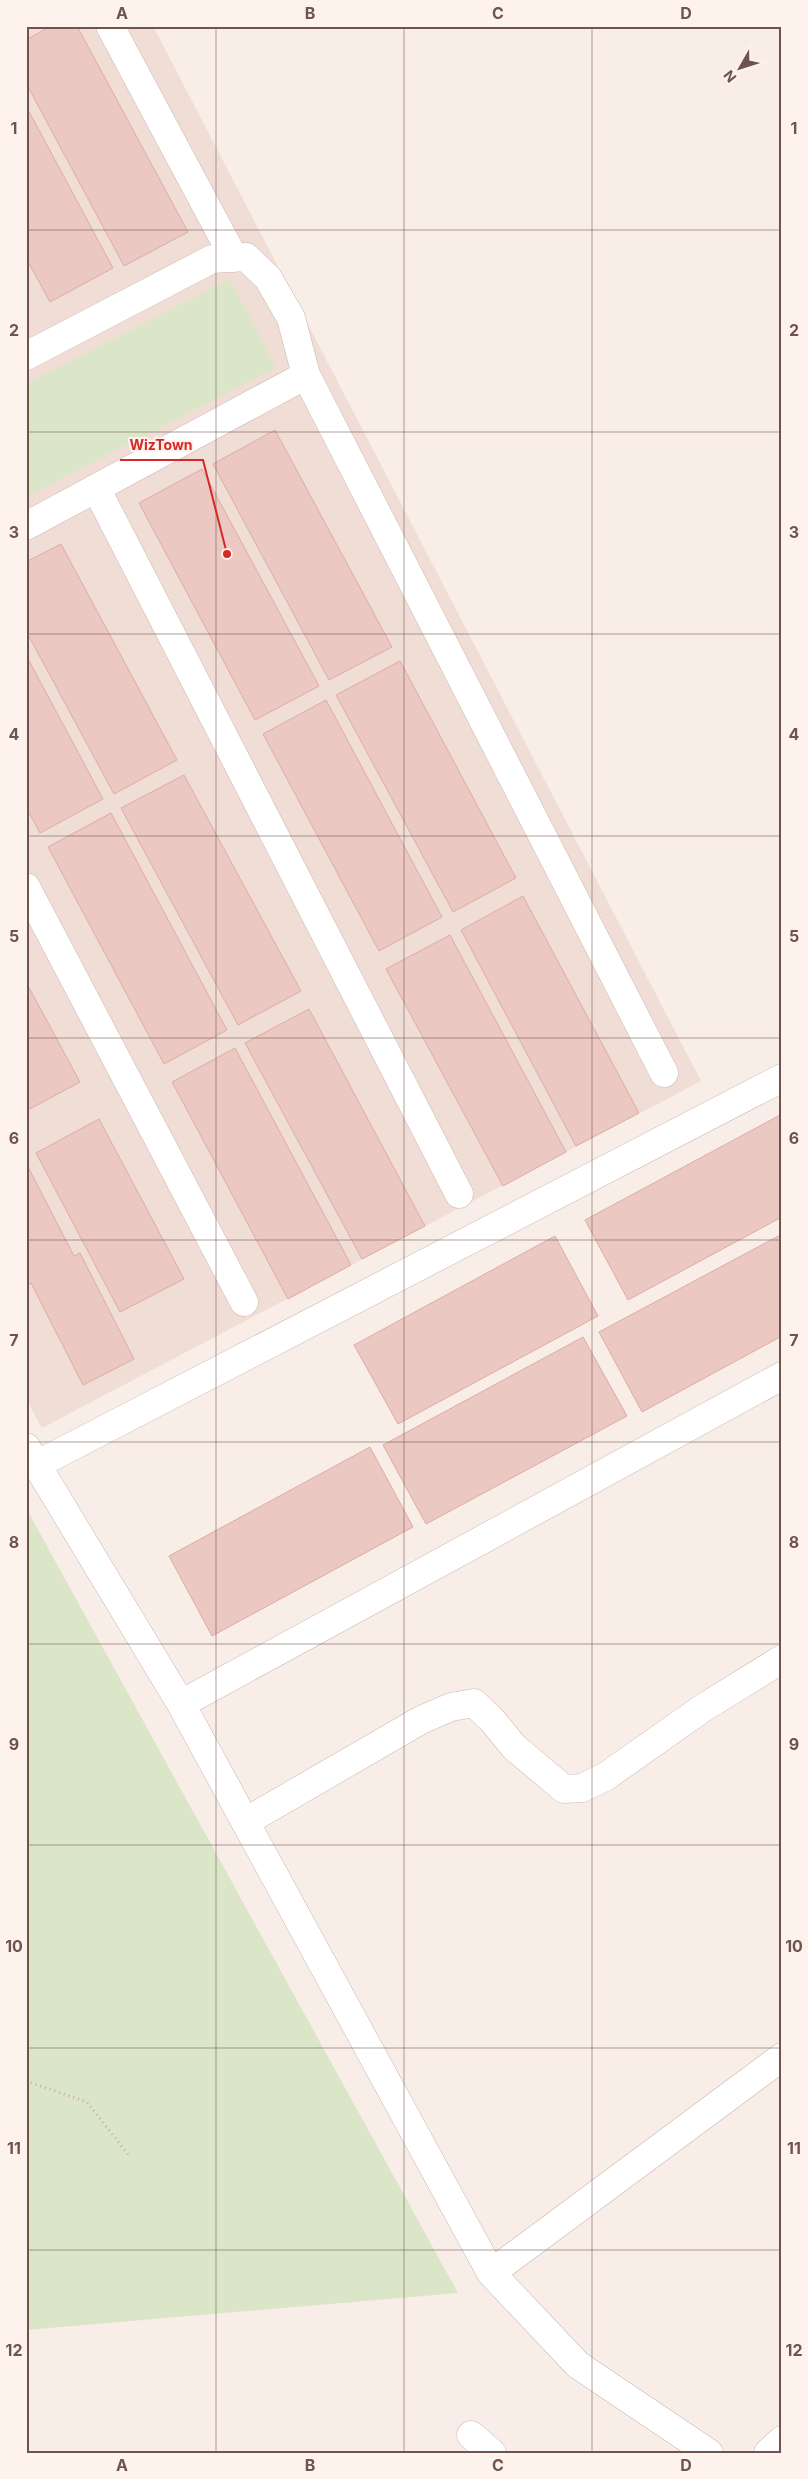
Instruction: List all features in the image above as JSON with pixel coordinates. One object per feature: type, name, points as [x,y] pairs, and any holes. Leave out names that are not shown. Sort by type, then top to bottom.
[{"type":"street","points":[[110,26],[234,258]]},
{"type":"street","points":[[26,356],[212,259],[246,257],[268,278],[291,318],[306,375],[664,1073]]},
{"type":"street","points":[[26,526],[306,375]]},
{"type":"street","points":[[96,488],[459,1194]]},
{"type":"street","points":[[26,887],[244,1302]]},
{"type":"street","points":[[709,2453],[578,2365],[491,2273],[181,1704],[31,1456],[782,1078]]},
{"type":"street","points":[[181,1704],[782,1376]]},
{"type":"street","points":[[245,1822],[421,1720],[451,1707],[474,1702],[514,1746],[564,1789],[582,1788],[605,1777],[703,1708],[782,1659]]},
{"type":"street","points":[[491,2273],[782,2057]]},
{"type":"street","points":[[471,2435],[492,2453]]},
{"type":"street","points":[[768,2453],[782,2440]]},
{"type":"path","points":[[26,2081],[87,2102],[130,2157]]},
{"type":"shaded area","points":[[26,26],[153,26],[701,1081],[42,1428],[26,1399]]},
{"type":"green space","points":[[230,279],[276,368],[26,497],[26,384]]},
{"type":"green space","points":[[26,1508],[458,2293],[26,2330]]},
{"type":"building","points":[[51,26],[77,26],[188,232],[124,266],[26,83],[26,40]]},
{"type":"building","points":[[26,106],[113,268],[50,302],[26,258]]},
{"type":"building","points":[[275,430],[392,647],[329,680],[213,464]]},
{"type":"building","points":[[202,469],[319,686],[255,720],[139,503]]},
{"type":"building","points":[[61,544],[177,760],[114,794],[26,631],[26,562]]},
{"type":"building","points":[[26,655],[103,799],[40,833],[26,807]]},
{"type":"building","points":[[400,661],[516,878],[453,912],[336,695]]},
{"type":"building","points":[[326,700],[442,917],[379,951],[263,734]]},
{"type":"building","points":[[184,775],[301,991],[238,1025],[121,808]]},
{"type":"building","points":[[111,813],[227,1030],[164,1064],[48,847]]},
{"type":"building","points":[[523,896],[639,1113],[576,1146],[461,930]]},
{"type":"building","points":[[450,935],[566,1152],[503,1186],[386,969]]},
{"type":"building","points":[[26,982],[80,1082],[26,1111]]},
{"type":"building","points":[[309,1009],[425,1226],[362,1259],[245,1043]]},
{"type":"building","points":[[235,1048],[351,1265],[288,1299],[172,1082]]},
{"type":"building","points":[[782,1114],[782,1217],[628,1300],[585,1220]]},
{"type":"building","points":[[99,1119],[184,1279],[120,1312],[36,1153]]},
{"type":"building","points":[[26,1163],[74,1256],[80,1253],[134,1359],[83,1385],[31,1283],[26,1286]]},
{"type":"building","points":[[782,1234],[782,1336],[642,1412],[599,1332]]},
{"type":"building","points":[[555,1236],[598,1316],[398,1424],[354,1345]]},
{"type":"building","points":[[583,1337],[627,1416],[426,1524],[383,1445]]},
{"type":"building","points":[[370,1447],[413,1527],[212,1636],[169,1556]]},
{"type":"place","name":"WizTown","points":[[227,554]]}]
